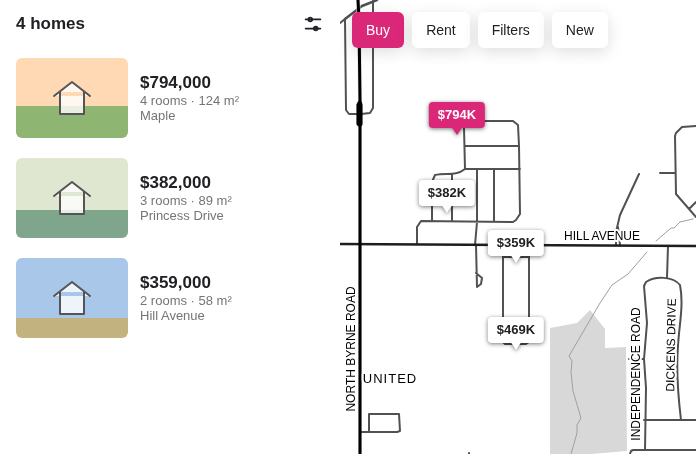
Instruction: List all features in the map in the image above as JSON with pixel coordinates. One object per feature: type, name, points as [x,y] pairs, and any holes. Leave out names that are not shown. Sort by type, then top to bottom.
[{"type":"main road","name":"NORTH BYRNE ROAD","points":[[358,0],[361,105],[360,454]]},
{"type":"main road","name":"HILL AVENUE","points":[[340,244],[696,246]]},
{"type":"street","points":[[340,23],[362,6],[377,0]]},
{"type":"street","points":[[345,19],[346,110],[351,114],[370,113],[373,108],[373,1]]},
{"type":"street","points":[[417,244],[417,226],[421,221],[508,222],[516,220],[520,214],[518,125],[513,121],[470,121],[466,124],[464,128],[464,169]]},
{"type":"street","points":[[696,126],[686,126],[678,129],[675,136],[676,194],[696,217]]},
{"type":"street","points":[[464,146],[519,146]]},
{"type":"street","points":[[432,221],[433,178],[435,175],[458,174],[464,169],[520,170]]},
{"type":"street","points":[[476,273],[482,278],[481,284],[477,287],[476,280],[475,245],[477,222],[477,169]]},
{"type":"street","points":[[494,169],[494,221]]},
{"type":"street","points":[[660,173],[675,173]]},
{"type":"street","points":[[452,174],[452,221]]},
{"type":"street","points":[[618,245],[616,232],[620,215],[639,174]]},
{"type":"street","points":[[689,209],[696,202]]},
{"type":"street","points":[[503,245],[504,344],[526,344],[528,342],[529,245]]},
{"type":"street","points":[[667,278],[668,246]]},
{"type":"street","points":[[503,257],[529,257]]},
{"type":"street","name":"INDEPENDENCE ROAD","points":[[644,450],[646,388],[644,358],[647,323],[645,284],[653,278],[667,278]]},
{"type":"street","name":"DICKENS DRIVE","points":[[667,278],[678,282],[681,289],[681,320],[678,345],[681,420]]},
{"type":"street","points":[[629,359],[644,358]]},
{"type":"street","points":[[360,432],[369,432],[399,432],[400,414],[370,414],[369,432]]},
{"type":"street","points":[[644,420],[696,420]]},
{"type":"street","points":[[630,452],[644,450],[696,450]]},
{"type":"shaded area","points":[[590,310],[605,329],[605,348],[626,347],[627,451],[591,454],[550,454],[550,328],[577,323]]},
{"type":"waterway","points":[[656,241],[680,222],[693,219]]},
{"type":"waterway","points":[[571,454],[577,433],[577,425],[581,418],[573,391],[571,372],[572,361],[569,356],[612,285],[628,274],[647,252]]},
{"type":"district","name":"UNITED","points":[[390,378]]}]
